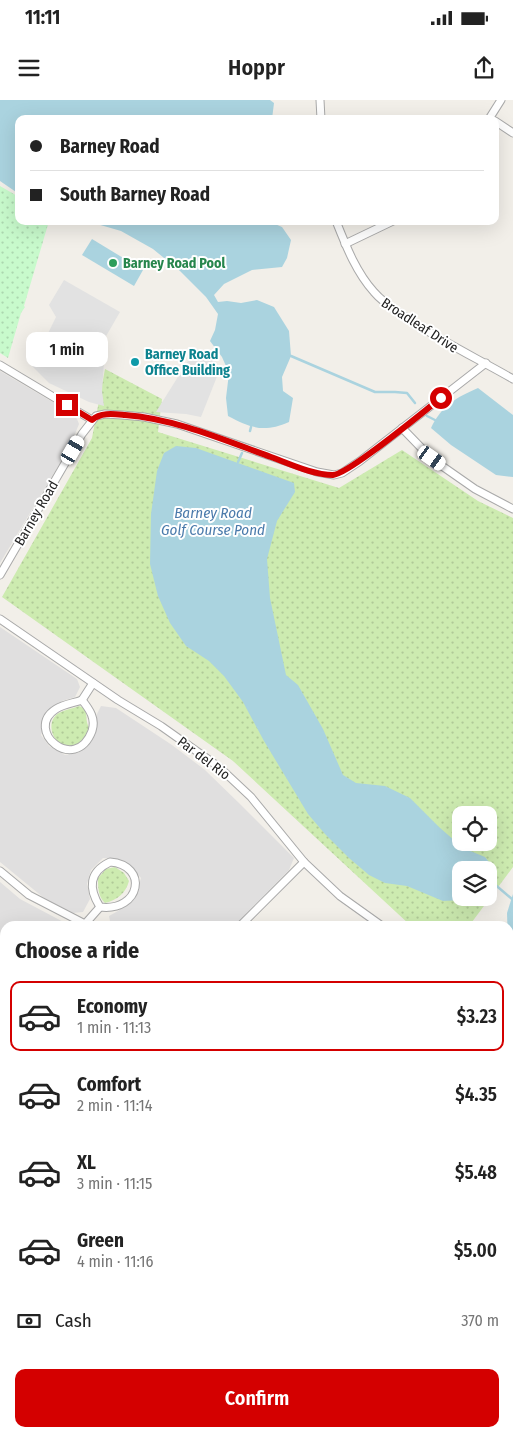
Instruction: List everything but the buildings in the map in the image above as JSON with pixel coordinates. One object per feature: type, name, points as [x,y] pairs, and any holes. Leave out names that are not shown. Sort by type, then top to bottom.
[{"type":"street","points":[[320,100],[321,115]]},
{"type":"street","points":[[493,115],[501,100]]},
{"type":"street","points":[[499,124],[513,133]]},
{"type":"street","name":"Broadleaf Drive","points":[[338,225],[359,272],[372,291],[384,303],[438,339],[513,378]]},
{"type":"street","points":[[345,244],[384,225]]},
{"type":"street","points":[[0,365],[92,420],[96,416],[105,414],[144,417],[175,423],[302,468],[334,475],[342,472],[402,428],[486,363]]},
{"type":"street","name":"Barney Road","points":[[0,575],[92,420]]},
{"type":"street","points":[[402,428],[432,458],[475,489],[513,509]]},
{"type":"street","name":"Par del Rio","points":[[0,618],[93,684],[161,726],[230,776],[251,797],[304,862],[340,896],[375,921]]},
{"type":"street","points":[[82,700],[92,714],[93,729],[89,738],[82,746],[74,750],[67,750],[58,746],[48,737],[46,721],[55,710],[82,700],[93,684]]},
{"type":"street","points":[[110,862],[117,862],[133,874],[136,881],[136,889],[128,900],[116,907],[100,907],[92,886],[92,878],[102,866],[110,862]]},
{"type":"street","points":[[245,921],[304,862]]},
{"type":"street","points":[[0,871],[28,895],[79,921]]},
{"type":"street","points":[[90,921],[100,907]]},
{"type":"shaded area","points":[[64,280],[120,312],[98,350],[104,362],[102,391],[104,406],[89,402],[49,383],[32,366],[56,317],[49,305]]},
{"type":"shaded area","points":[[196,348],[216,362],[218,374],[201,417],[156,412]]},
{"type":"shaded area","points":[[0,371],[73,414],[79,424],[60,463],[0,563]]},
{"type":"shaded area","points":[[0,627],[77,679],[80,687],[75,697],[62,701],[48,712],[41,735],[49,746],[65,755],[78,753],[89,745],[101,706],[116,708],[172,745],[205,770],[294,858],[289,870],[239,921],[110,921],[109,916],[118,911],[135,896],[141,878],[132,868],[117,859],[103,858],[91,870],[87,884],[90,899],[83,912],[73,913],[44,898],[0,862]]},
{"type":"shaded area","points":[[0,882],[20,899],[62,921],[0,921]]},
{"type":"green space","points":[[0,186],[15,195],[15,225],[48,225],[25,307],[21,313],[8,358],[0,353]]},
{"type":"green space","points":[[105,369],[162,399],[158,432],[339,488],[402,450],[478,501],[513,518],[513,867],[497,888],[497,861],[452,861],[452,906],[484,906],[473,921],[406,921],[233,761],[2,597],[92,438]]},
{"type":"green space","points":[[79,706],[86,712],[89,727],[84,738],[78,744],[71,747],[60,744],[55,739],[51,727],[52,720],[58,713]]},
{"type":"green space","points":[[115,867],[124,873],[129,881],[126,889],[120,895],[105,903],[98,888],[98,878],[106,869]]},
{"type":"water","points":[[0,100],[270,100],[274,103],[272,115],[15,115],[15,191],[0,181]]},
{"type":"water","points":[[100,225],[277,225],[282,227],[291,240],[287,258],[282,267],[252,270],[224,284],[214,295],[218,302],[241,303],[257,300],[274,307],[289,331],[291,356],[282,377],[283,391],[293,398],[289,422],[272,427],[258,428],[228,416],[226,398],[229,373],[222,357],[210,341],[215,330],[218,314],[206,297],[180,271],[153,249],[121,231]]},
{"type":"water","name":"Barney Road Pool","points":[[92,239],[143,270],[134,286],[82,255]]},
{"type":"water","points":[[478,388],[513,415],[513,477],[496,475],[451,445],[431,428],[435,420],[450,403]]},
{"type":"water","name":"Barney Road Golf Course Pond","points":[[176,446],[196,448],[294,483],[295,492],[277,521],[267,559],[270,598],[286,675],[298,685],[323,729],[343,775],[356,783],[385,786],[410,798],[452,838],[452,851],[470,851],[485,857],[488,861],[452,861],[452,901],[443,901],[407,886],[385,883],[369,875],[349,858],[308,814],[243,702],[224,676],[209,661],[186,646],[170,623],[158,596],[150,564],[151,514],[157,471],[164,453]]},
{"type":"water","points":[[513,894],[513,921],[507,921],[507,913]]},
{"type":"waterway","points":[[291,356],[375,392],[407,393],[415,403]]},
{"type":"waterway","points":[[427,416],[435,420]]},
{"type":"waterway","points":[[250,431],[251,427]]},
{"type":"waterway","points":[[238,462],[242,453]]},
{"type":"waterway","points":[[497,886],[512,899]]},
{"type":"place","name":"Barney Road Pool","points":[[113,263]]},
{"type":"place","name":"Barney Road Office Building","points":[[135,362]]},
{"type":"route","points":[[67,405],[92,420],[96,416],[105,414],[144,417],[177,424],[302,468],[334,475],[360,461],[441,398]]}]
